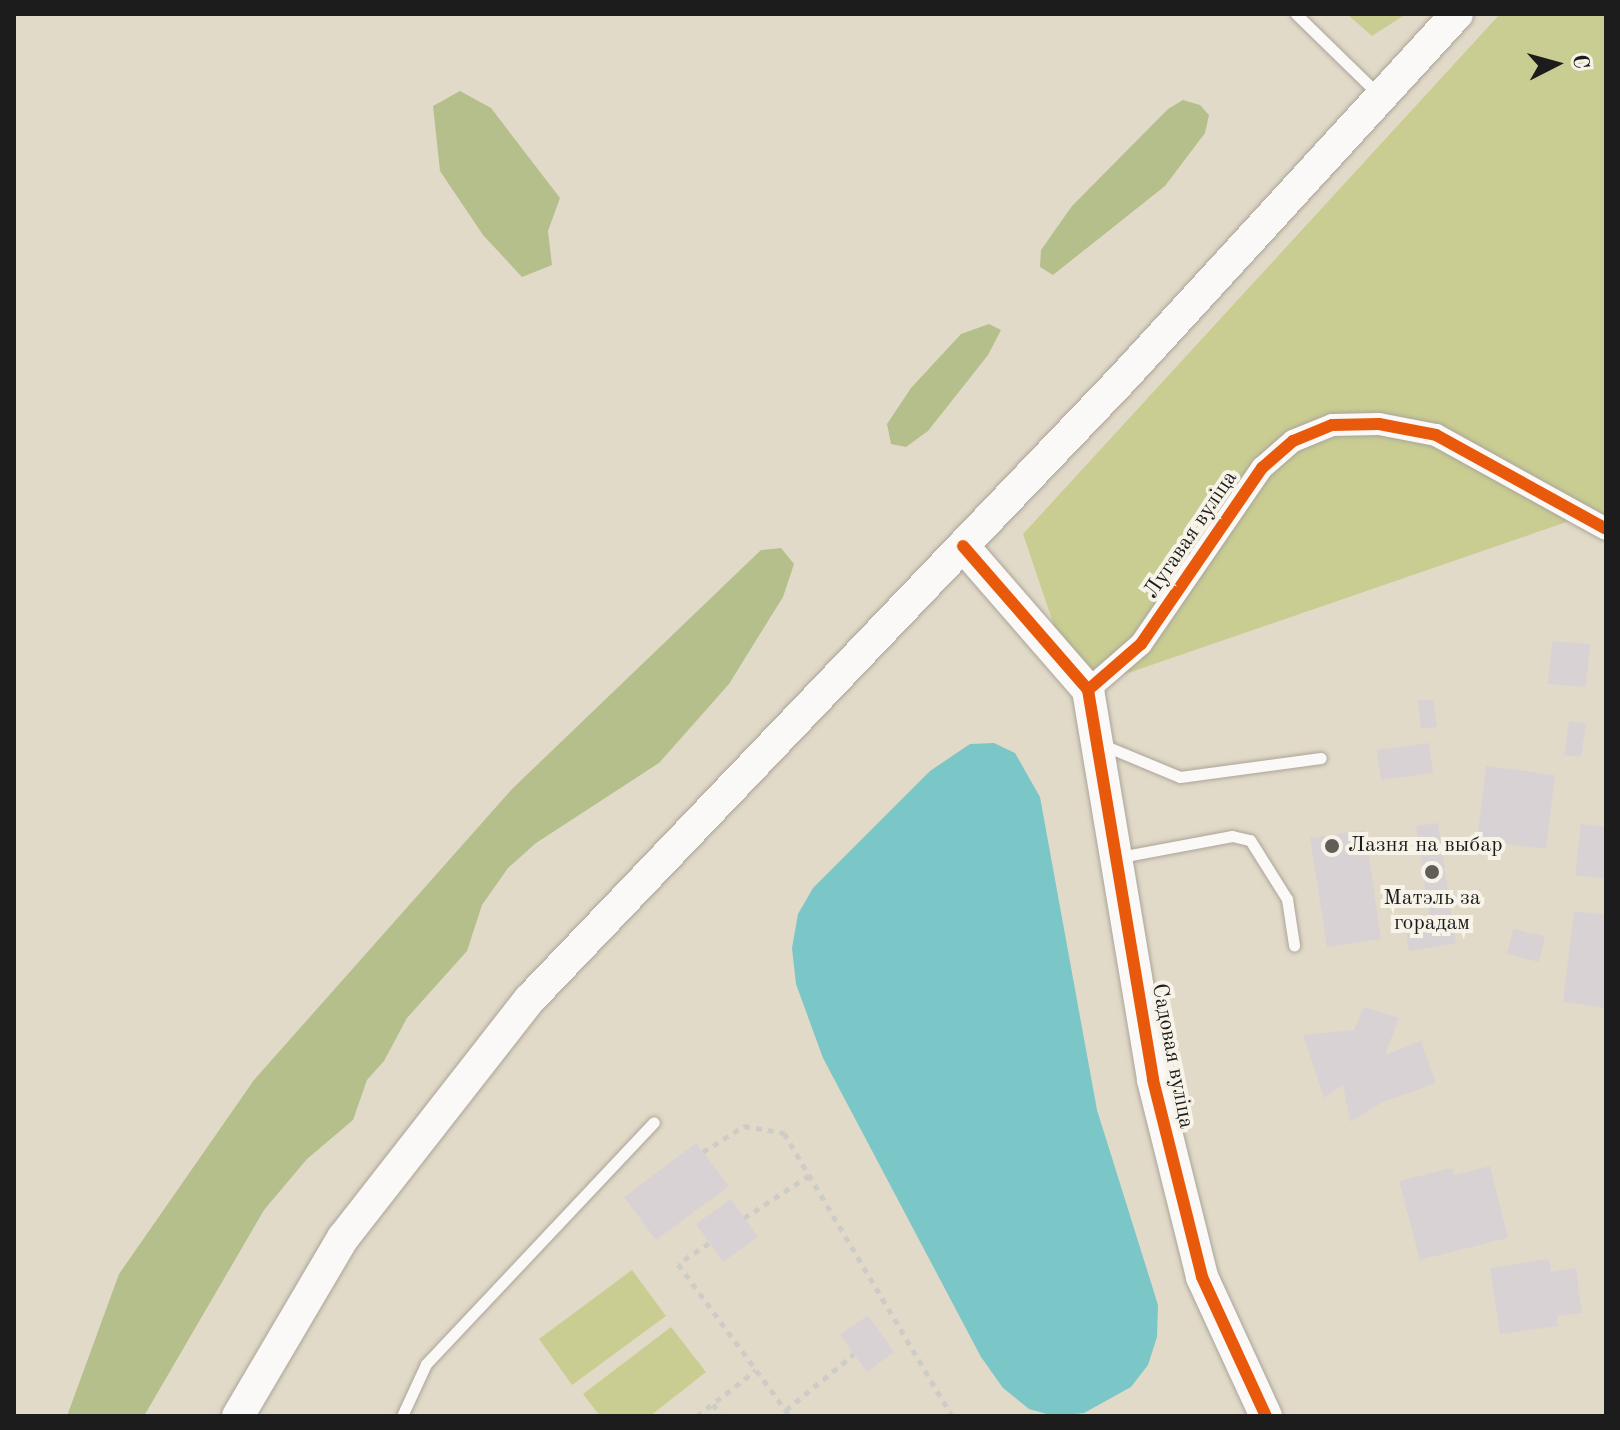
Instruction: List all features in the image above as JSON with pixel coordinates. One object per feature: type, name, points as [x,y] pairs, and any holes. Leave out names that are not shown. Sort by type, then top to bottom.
[{"type":"main road","points":[[238,1416],[343,1238],[530,999],[963,546],[1457,14]]},
{"type":"main road","points":[[963,546],[1088,690]]},
{"type":"main road","name":"Садовая вуліца","points":[[1088,690],[1153,1080],[1202,1277],[1266,1416]]},
{"type":"street","name":"Лугавая вуліца","points":[[1088,690],[1141,644],[1229,508],[1262,468],[1293,441],[1332,425],[1379,424],[1436,435],[1606,529]]},
{"type":"lane","points":[[1296,14],[1382,97]]},
{"type":"lane","points":[[1099,743],[1180,777],[1321,758]]},
{"type":"lane","points":[[1116,858],[1232,836],[1250,840],[1287,899],[1294,945]]},
{"type":"lane","points":[[402,1416],[426,1364],[654,1122]]},
{"type":"path","points":[[703,1152],[744,1126],[759,1125],[784,1133],[952,1416]]},
{"type":"path","points":[[744,1218],[810,1175]]},
{"type":"path","points":[[709,1243],[678,1264],[790,1416]]},
{"type":"path","points":[[786,1410],[854,1354]]},
{"type":"path","points":[[697,1416],[756,1370]]},
{"type":"path","points":[[713,1404],[721,1416]]},
{"type":"green space","points":[[1347,14],[1406,14],[1372,36]]},
{"type":"green space","points":[[1500,14],[1606,14],[1606,529],[1584,516],[1102,682],[1065,658],[1023,534]]},
{"type":"green space","points":[[460,91],[491,108],[560,198],[548,231],[552,265],[522,277],[483,235],[440,171],[433,106]]},
{"type":"green space","points":[[1183,100],[1200,105],[1209,115],[1205,133],[1165,186],[1053,275],[1040,267],[1041,250],[1072,206],[1168,109]]},
{"type":"green space","points":[[989,324],[1001,330],[988,355],[928,431],[906,447],[891,444],[887,424],[911,388],[961,334]]},
{"type":"green space","points":[[781,548],[794,564],[783,597],[729,684],[659,763],[536,843],[508,868],[482,905],[467,951],[407,1018],[384,1061],[367,1080],[353,1120],[307,1159],[264,1210],[144,1416],[67,1416],[119,1274],[254,1080],[511,790],[761,550]]},
{"type":"green space","points":[[632,1270],[666,1316],[572,1385],[539,1339]]},
{"type":"green space","points":[[671,1327],[706,1372],[650,1416],[600,1416],[583,1394]]},
{"type":"water","points":[[994,743],[1015,753],[1040,797],[1097,1110],[1158,1305],[1157,1337],[1148,1365],[1131,1387],[1084,1413],[1054,1416],[1029,1409],[1003,1388],[981,1357],[823,1058],[796,984],[792,948],[798,914],[813,888],[930,771],[970,744]]},
{"type":"building","points":[[1552,641],[1590,644],[1586,687],[1548,684]]},
{"type":"building","points":[[1433,699],[1437,727],[1421,729],[1418,701]]},
{"type":"building","points":[[1569,721],[1586,724],[1581,757],[1564,755]]},
{"type":"building","name":"Лазня на выбар","points":[[1429,743],[1433,773],[1381,780],[1377,750]]},
{"type":"building","points":[[1486,766],[1555,775],[1546,849],[1477,840]]},
{"type":"building","points":[[1438,823],[1456,943],[1409,951],[1404,921],[1429,916],[1416,826]]},
{"type":"building","points":[[1581,824],[1606,827],[1606,879],[1575,875]]},
{"type":"building","points":[[1365,830],[1381,939],[1327,947],[1310,838]]},
{"type":"building","points":[[1574,911],[1606,915],[1606,1008],[1563,1002]]},
{"type":"building","points":[[1513,929],[1545,936],[1539,962],[1507,954]]},
{"type":"building","points":[[1364,1007],[1399,1018],[1385,1055],[1421,1041],[1436,1083],[1383,1102],[1350,1122],[1343,1085],[1324,1098],[1303,1035],[1354,1030]]},
{"type":"building","points":[[696,1143],[729,1186],[656,1240],[624,1197]]},
{"type":"building","points":[[1490,1166],[1508,1238],[1420,1260],[1399,1181],[1452,1168],[1454,1175]]},
{"type":"building","points":[[731,1199],[758,1237],[723,1262],[696,1224]]},
{"type":"building","points":[[1549,1259],[1551,1272],[1576,1268],[1582,1313],[1557,1316],[1558,1326],[1500,1334],[1490,1268]]},
{"type":"building","points":[[868,1315],[894,1352],[867,1372],[840,1335]]},
{"type":"cycle path","points":[[1088,690],[1141,644],[1262,468],[1293,441],[1332,425],[1379,424],[1436,435],[1606,529]]},
{"type":"cycle path","points":[[963,546],[1088,690],[1153,1080],[1202,1277],[1266,1416]]},
{"type":"place","name":"Лазня на выбар","points":[[1332,846]]},
{"type":"place","name":"Матэль за горадам","points":[[1432,872]]}]
